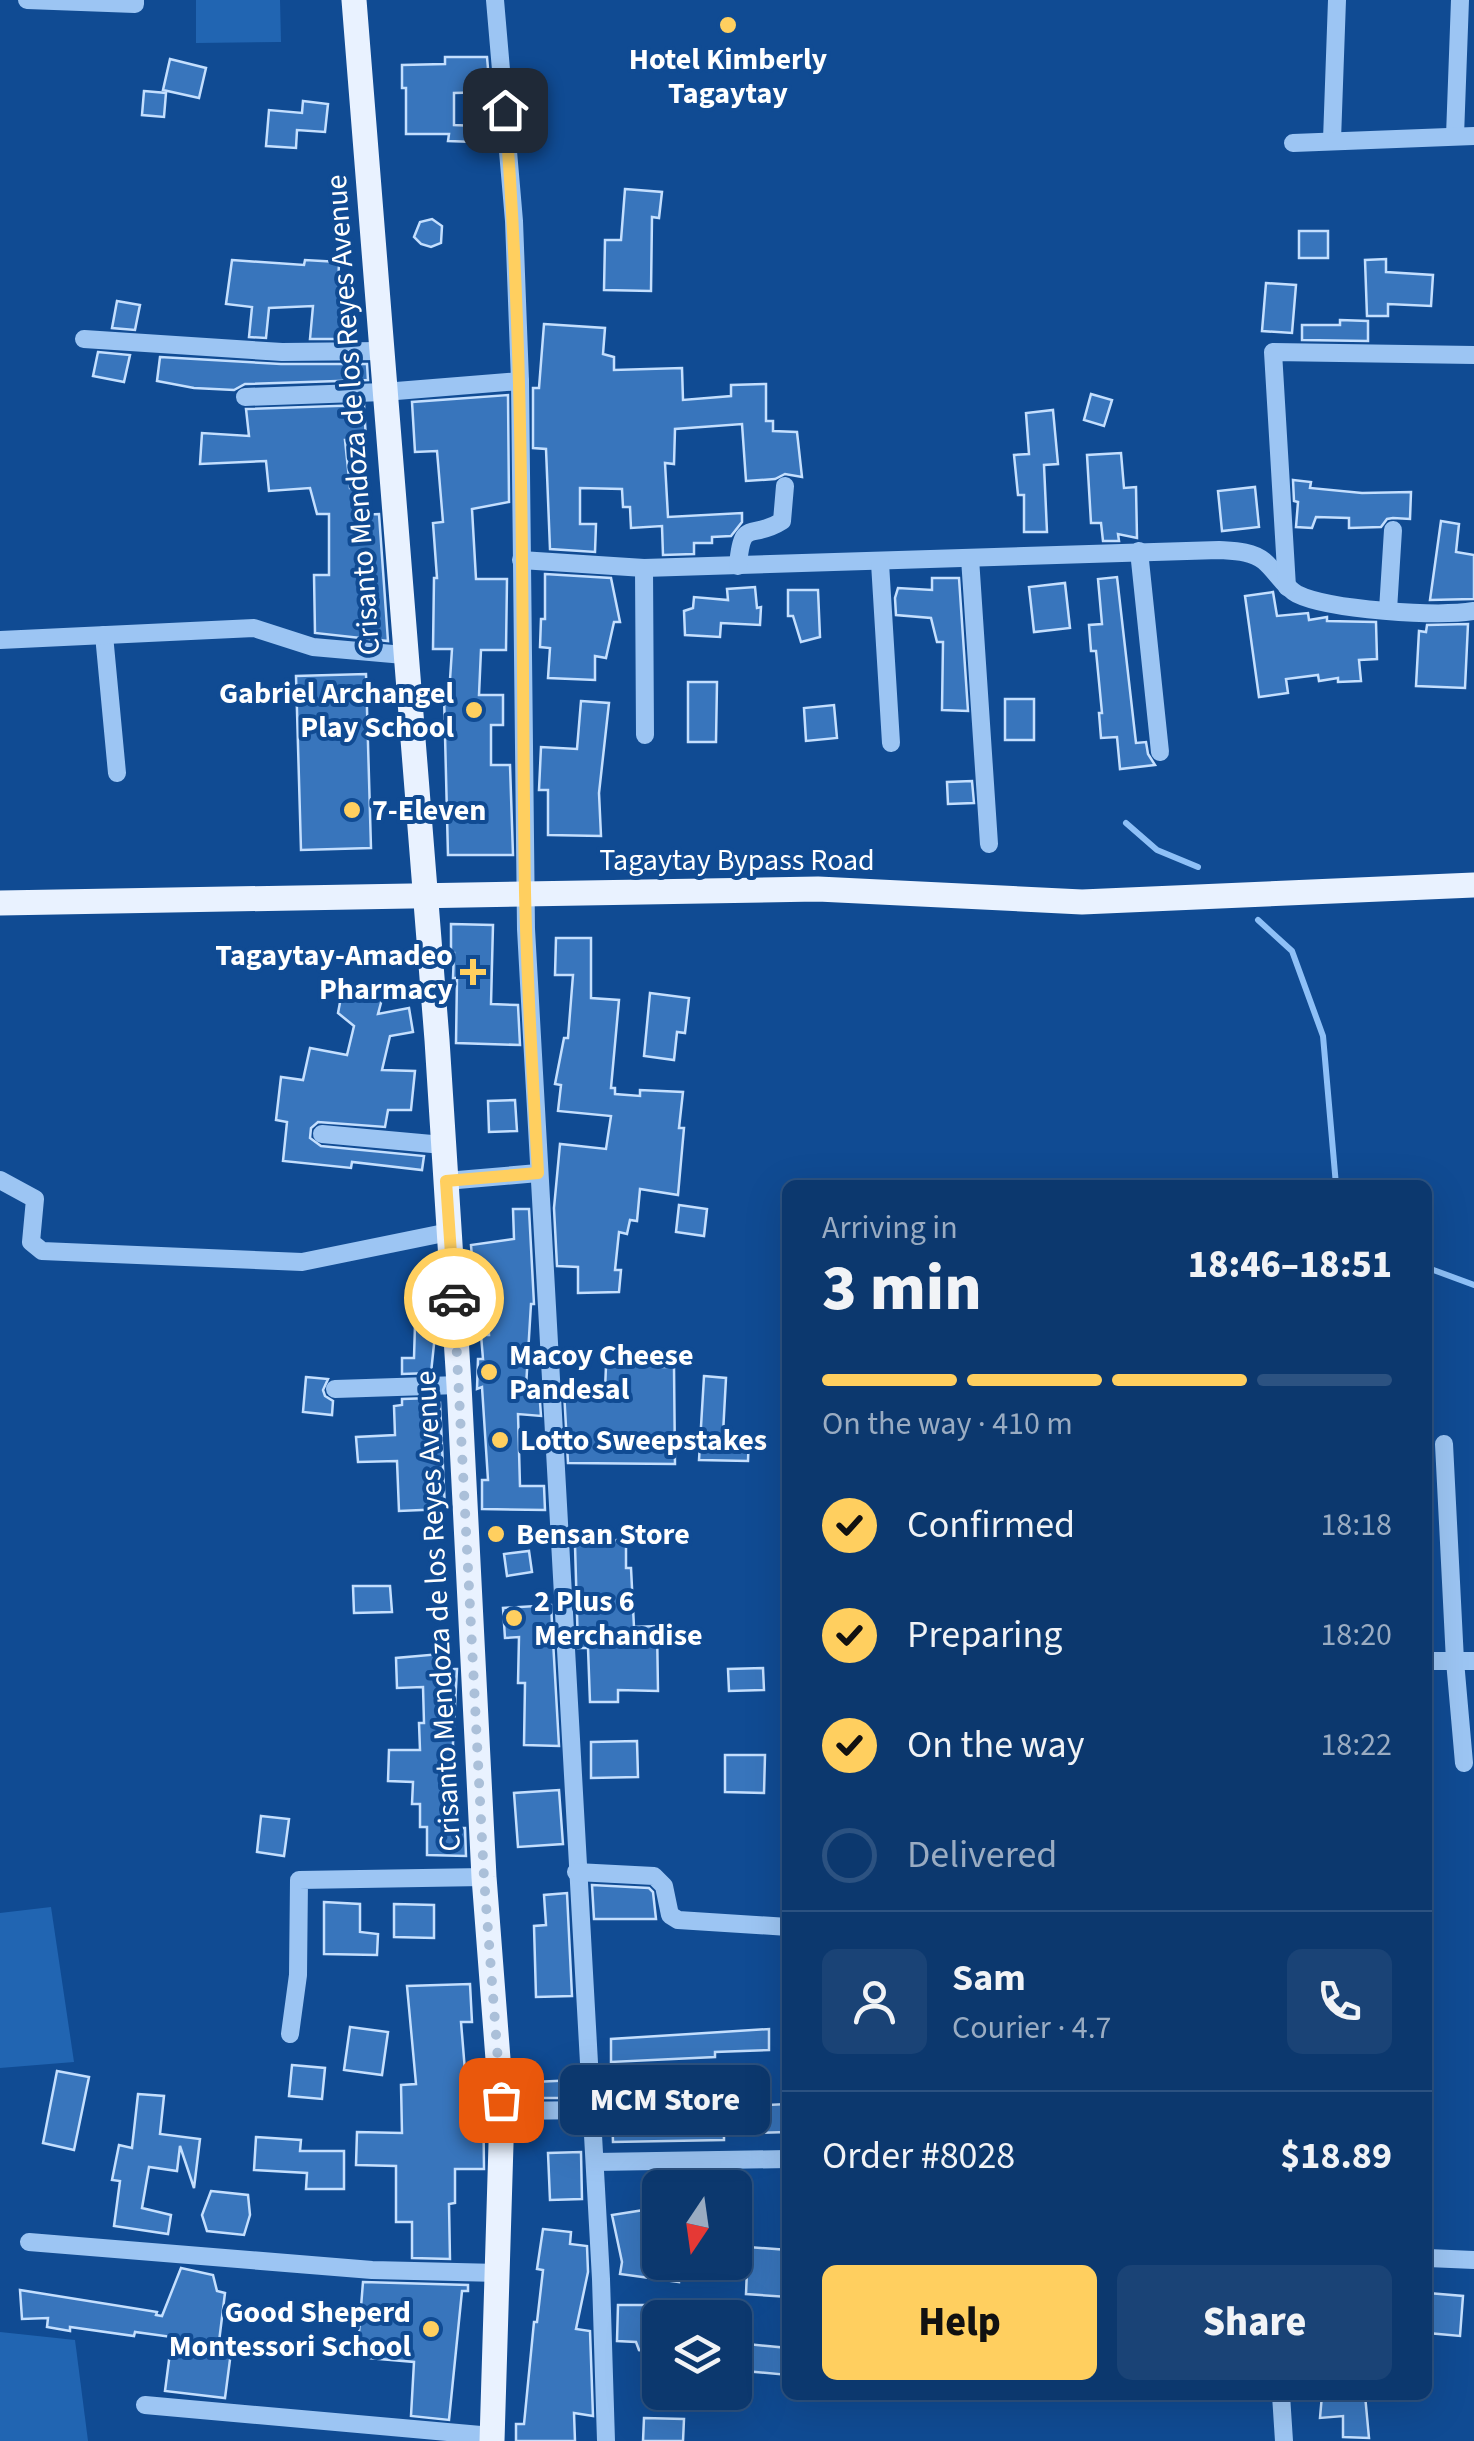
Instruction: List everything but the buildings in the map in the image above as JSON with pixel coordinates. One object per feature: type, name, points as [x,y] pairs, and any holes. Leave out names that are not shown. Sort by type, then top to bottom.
[{"type":"main road","name":"Crisanto Mendoza de los Reyes Avenue","points":[[354,0],[446,1181],[484,1878],[502,2111],[492,2438]]},
{"type":"main road","name":"Tagaytay Bypass Road","points":[[0,902],[818,890],[1082,902],[1474,885]]},
{"type":"street","points":[[27,0],[135,4],[136,0]]},
{"type":"street","points":[[495,0],[514,221],[520,381],[526,893],[538,1173],[592,2110],[606,2441]]},
{"type":"street","points":[[1332,140],[1337,0]]},
{"type":"street","points":[[1293,143],[1464,136],[1460,0]]},
{"type":"street","points":[[84,339],[282,352],[380,351]]},
{"type":"street","points":[[1288,587],[1273,352],[1474,355]]},
{"type":"street","points":[[244,397],[384,392],[520,381]]},
{"type":"street","points":[[738,566],[740,543],[746,534],[782,521],[785,486]]},
{"type":"street","points":[[1388,610],[1392,530]]},
{"type":"street","points":[[521,560],[644,568],[880,563],[1139,551],[1244,552],[1264,560],[1288,587],[1309,598],[1388,610],[1453,614],[1474,610]]},
{"type":"street","points":[[1139,551],[1160,752]]},
{"type":"street","points":[[970,558],[989,844]]},
{"type":"street","points":[[880,563],[891,743]]},
{"type":"street","points":[[644,568],[644,735]]},
{"type":"street","points":[[0,640],[254,628],[313,647],[404,655]]},
{"type":"street","points":[[104,635],[117,773]]},
{"type":"street","points":[[322,1134],[443,1145]]},
{"type":"street","points":[[446,1181],[538,1173]]},
{"type":"street","points":[[0,1180],[35,1199],[31,1242],[42,1251],[302,1262],[449,1232]]},
{"type":"street","points":[[336,1389],[459,1385]]},
{"type":"street","points":[[1444,1444],[1454,1661],[1464,1764]]},
{"type":"street","points":[[1432,1661],[1474,1661]]},
{"type":"street","points":[[576,1872],[654,1876],[664,1886],[670,1915],[678,1920],[782,1926]]},
{"type":"street","points":[[290,2034],[298,1975],[299,1880],[484,1878]]},
{"type":"street","points":[[502,2111],[592,2110]]},
{"type":"street","points":[[594,2162],[782,2159]]},
{"type":"street","points":[[29,2242],[372,2270],[499,2273]]},
{"type":"street","points":[[1432,2258],[1474,2260]]},
{"type":"street","points":[[1281,2400],[1284,2441]]},
{"type":"street","points":[[145,2406],[492,2438]]},
{"type":"shaded area","points":[[196,0],[280,0],[281,42],[196,43]]},
{"type":"shaded area","points":[[51,1907],[74,2062],[0,2068],[0,1913]]},
{"type":"shaded area","points":[[0,2332],[75,2340],[88,2441],[0,2441]]},
{"type":"waterway","points":[[1126,823],[1157,850],[1198,867]]},
{"type":"waterway","points":[[1258,920],[1292,951],[1323,1036],[1336,1180]]},
{"type":"waterway","points":[[1432,1269],[1474,1285]]},
{"type":"way so far","points":[[454,1298],[484,1878],[501,2100]]},
{"type":"place","name":"Hotel Kimberly Tagaytay","points":[[728,25]]},
{"type":"place","name":"Gabriel Archangel Play School","points":[[474,710]]},
{"type":"place","name":"7-Eleven","points":[[352,810]]},
{"type":"place","name":"Tagaytay-Amadeo Pharmacy","points":[[473,972]]},
{"type":"place","name":"Macoy Cheese Pandesal","points":[[489,1372]]},
{"type":"place","name":"Lotto Sweepstakes","points":[[500,1440]]},
{"type":"place","name":"Bensan Store","points":[[496,1534]]},
{"type":"place","name":"2 Plus 6 Merchandise","points":[[514,1618]]},
{"type":"place","name":"MCM Store","points":[[501,2100]]},
{"type":"place","name":"Good Sheperd Montessori School","points":[[431,2329]]},
{"type":"route","points":[[454,1298],[446,1181],[538,1173],[526,929],[520,381],[505,110]]}]
